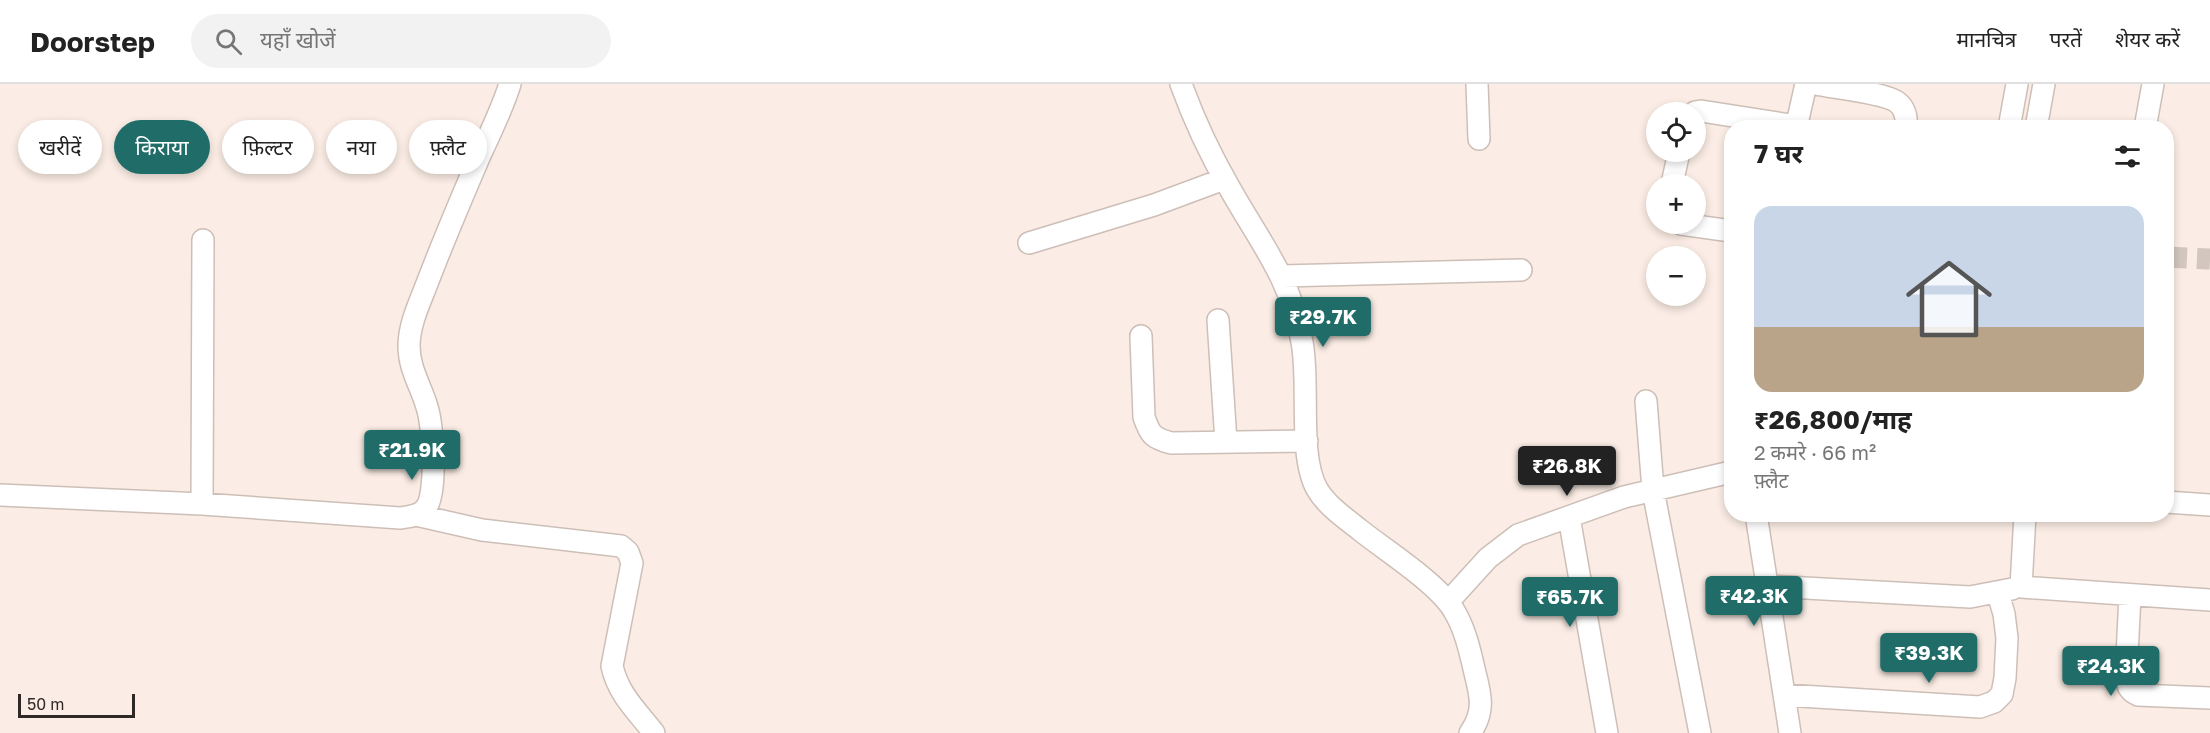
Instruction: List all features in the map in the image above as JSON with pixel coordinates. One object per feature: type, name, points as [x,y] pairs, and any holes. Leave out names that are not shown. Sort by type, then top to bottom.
[{"type":"street","points":[[0,495],[202,504],[400,518],[416,515],[425,509],[431,499],[431,427],[428,408],[414,376],[409,343],[414,319],[433,268],[510,84]]},
{"type":"street","points":[[1181,84],[1206,144],[1224,179],[1282,276],[1294,309],[1303,342],[1308,462],[1318,490],[1336,512],[1433,587],[1448,602],[1466,635],[1479,687],[1481,706],[1479,721],[1470,733]]},
{"type":"street","points":[[1477,84],[1479,139]]},
{"type":"street","points":[[1798,120],[1806,84]]},
{"type":"street","points":[[1814,84],[1896,101],[1904,110],[1905,120]]},
{"type":"street","points":[[2010,120],[2017,84]]},
{"type":"street","points":[[2037,120],[2044,84]]},
{"type":"street","points":[[2146,120],[2153,84]]},
{"type":"street","points":[[1706,112],[1754,120]]},
{"type":"street","points":[[1029,243],[1154,205],[1224,179]]},
{"type":"street","points":[[1706,228],[1724,230]]},
{"type":"street","points":[[202,504],[203,240]]},
{"type":"street","points":[[1282,276],[1521,270]]},
{"type":"street","points":[[1218,320],[1227,442]]},
{"type":"street","points":[[1141,336],[1144,417],[1148,430],[1156,438],[1171,443],[1307,441]]},
{"type":"street","points":[[1646,400],[1653,490],[1700,733]]},
{"type":"street","points":[[1448,602],[1488,558],[1518,535],[1624,497],[1724,474]]},
{"type":"street","points":[[2174,503],[2210,505]]},
{"type":"street","points":[[416,515],[482,530],[621,546],[628,552],[632,563],[612,666],[615,681],[623,696],[654,733]]},
{"type":"street","points":[[1569,517],[1607,733]]},
{"type":"street","points":[[1757,522],[1790,733]]},
{"type":"street","points":[[2021,587],[2025,522]]},
{"type":"street","points":[[1767,586],[1970,597],[2021,587],[2210,600]]},
{"type":"street","points":[[1784,695],[1980,707],[1994,702],[2002,694],[2007,638],[1998,593]]},
{"type":"street","points":[[2130,595],[2126,676],[2131,692],[2138,695],[2210,698]]},
{"type":"tunnel","points":[[2174,257],[2210,259]]}]
